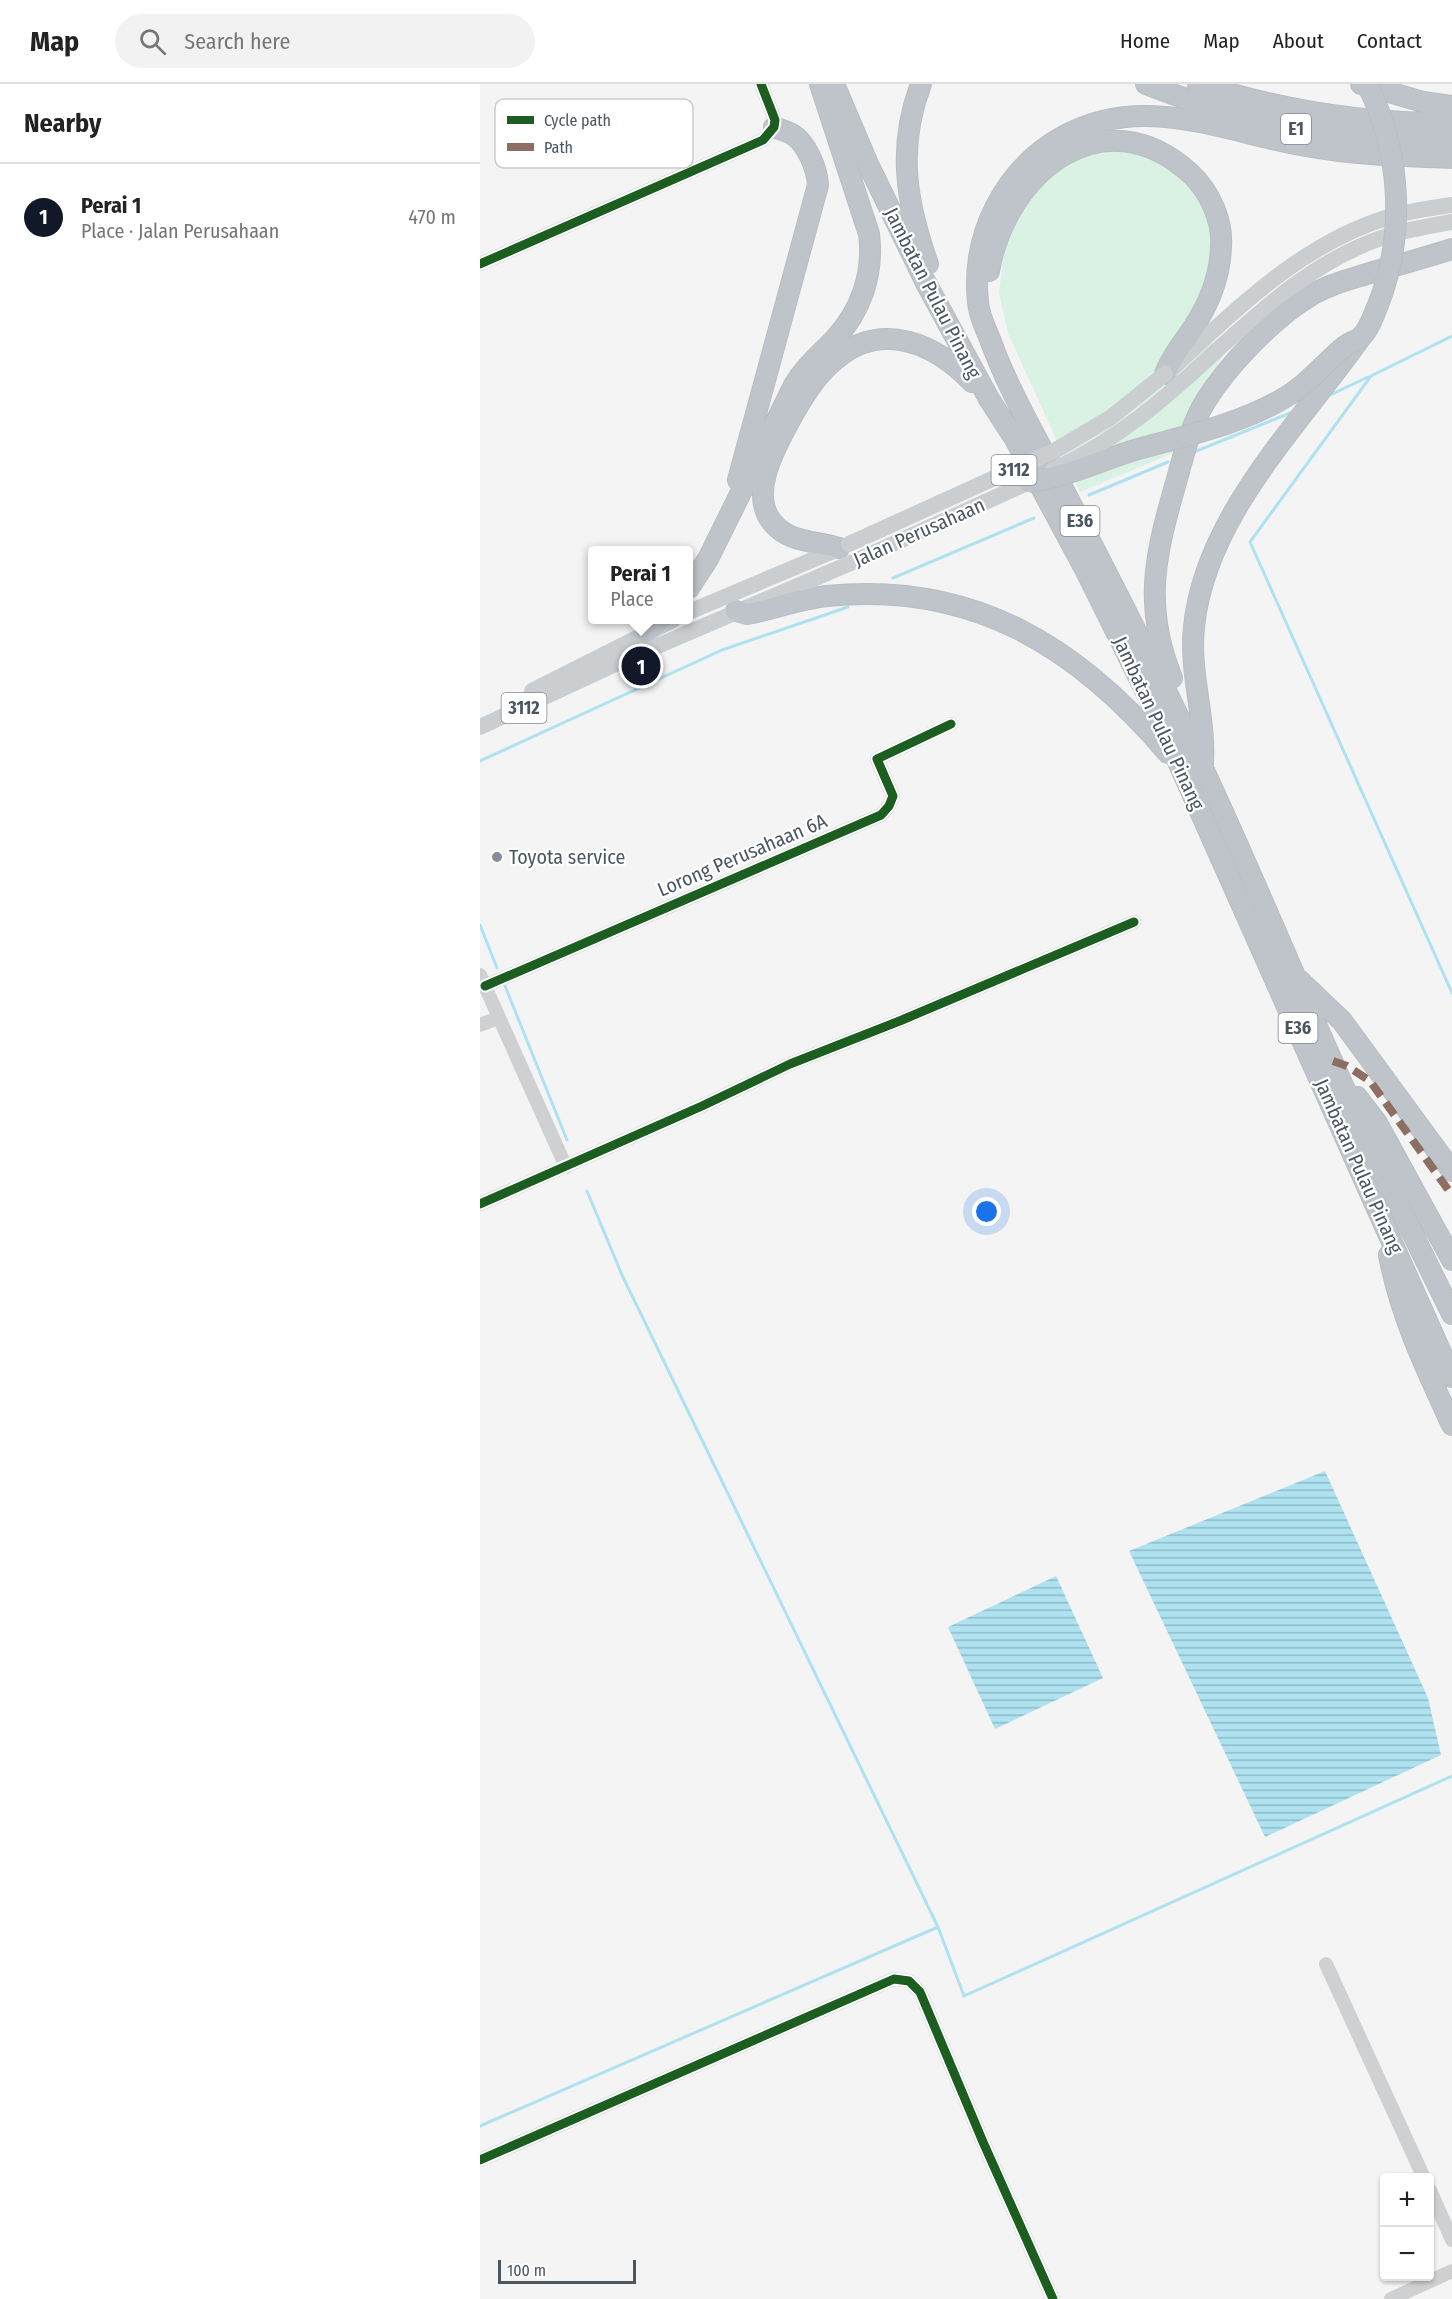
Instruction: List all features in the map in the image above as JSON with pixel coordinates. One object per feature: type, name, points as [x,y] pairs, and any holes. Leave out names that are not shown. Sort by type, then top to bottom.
[{"type":"highway","points":[[693,582],[708,559],[794,385],[807,367],[845,326],[858,307],[867,280],[870,256],[869,234],[820,84]]},
{"type":"highway","name":"Jambatan Pulau Pinang","points":[[834,84],[877,184],[947,324],[989,399],[1015,439],[1193,770],[1295,977],[1340,1078],[1452,1314]]},
{"type":"highway","points":[[921,84],[911,121],[906,161],[907,190],[914,220],[938,287],[947,324]]},
{"type":"highway","name":"E1","points":[[1146,84],[1191,101],[1253,119],[1307,131],[1373,139],[1452,142]]},
{"type":"highway","name":"E1","points":[[1198,84],[1268,104],[1317,113],[1392,121],[1452,123]]},
{"type":"highway","points":[[1362,84],[1423,102],[1452,106]]},
{"type":"highway","points":[[736,611],[750,614],[813,598],[872,594],[935,599],[983,614],[1050,646],[1101,683],[1193,770],[1204,746],[1193,662],[1194,626],[1199,593],[1209,563],[1234,511],[1361,337],[1374,314],[1385,284],[1395,236],[1396,203],[1389,147],[1380,115],[1367,84]]},
{"type":"highway","name":"Jambatan Pulau Pinang","points":[[1452,158],[1328,150],[1165,115],[1120,118],[1079,129],[1052,143],[1026,164],[1003,193],[990,217],[980,253],[977,298],[981,320],[1008,383],[1172,704],[1193,770],[1452,1377]]},
{"type":"highway","points":[[730,514],[818,185],[817,176],[802,144],[791,134],[774,126]]},
{"type":"highway","points":[[990,339],[988,277],[993,253],[1004,222],[1018,198],[1042,169],[1073,149],[1097,142],[1125,141],[1160,152],[1186,170],[1206,193],[1220,224],[1222,246],[1217,276],[1202,314],[1172,358],[1165,374]]},
{"type":"highway","points":[[1172,704],[1175,687],[1163,655],[1157,629],[1154,577],[1164,524],[1189,437],[1204,404],[1235,361],[1291,309],[1313,294],[1335,284],[1452,249]]},
{"type":"highway","points":[[1029,482],[1051,479],[1112,457],[1251,414],[1293,393],[1319,372],[1345,346],[1361,337]]},
{"type":"highway","points":[[844,546],[802,541],[781,531],[768,516],[763,492],[767,472],[787,426],[804,396],[828,366],[842,353],[865,343],[884,339],[905,340],[919,344],[947,359],[989,399]]},
{"type":"highway","points":[[1295,977],[1342,1021],[1452,1171]]},
{"type":"highway","name":"Jambatan Pulau Pinang","points":[[1340,1078],[1377,1122],[1452,1260]]},
{"type":"highway","points":[[1382,1217],[1397,1291],[1452,1425]]},
{"type":"main road","name":"Jalan Perusahaan","points":[[480,728],[736,611],[860,559],[1083,456],[1119,434],[1171,393],[1210,345],[1272,279],[1321,246],[1387,217],[1452,205]]},
{"type":"main road","name":"Jalan Perusahaan","points":[[693,610],[844,546],[1056,450],[1110,418],[1165,374],[1324,265],[1385,237],[1452,222]]},
{"type":"main road","name":"3112","points":[[480,715],[563,676],[653,626]]},
{"type":"street","points":[[480,264],[763,140],[774,126],[773,112],[761,84]]},
{"type":"street","name":"Lorong Perusahaan 6A","points":[[482,980],[881,815],[889,806],[893,796],[878,759],[951,724]]},
{"type":"street","points":[[480,1204],[790,1064],[902,1020],[1134,921]]},
{"type":"street","points":[[482,980],[566,1167]]},
{"type":"street","points":[[480,1025],[498,1018]]},
{"type":"street","points":[[1326,1964],[1422,2173]]},
{"type":"street","points":[[480,2160],[894,1979],[909,1981],[920,1992],[983,2142],[1053,2299]]},
{"type":"street","points":[[1434,2199],[1452,2240]]},
{"type":"street","points":[[1391,2299],[1452,2271]]},
{"type":"green space","points":[[1134,147],[1193,184],[1212,228],[1214,251],[1201,297],[1187,316],[1223,356],[1190,408],[1176,452],[1080,492],[1008,333],[999,293],[1004,252],[1017,209],[1064,157]]},
{"type":"water","points":[[1325,1471],[1428,1698],[1441,1755],[1265,1837],[1129,1551]]},
{"type":"water","points":[[1056,1576],[1103,1678],[995,1729],[948,1627]]},
{"type":"waterway","points":[[1452,336],[1371,376],[1250,542],[1452,993]]},
{"type":"waterway","points":[[1328,396],[1368,377]]},
{"type":"waterway","points":[[1194,452],[1295,411]]},
{"type":"waterway","points":[[1089,495],[1168,462]]},
{"type":"waterway","points":[[893,578],[1034,518]]},
{"type":"waterway","points":[[480,761],[722,650],[848,607]]},
{"type":"waterway","points":[[480,925],[497,968]]},
{"type":"waterway","points":[[505,986],[567,1140]]},
{"type":"waterway","points":[[587,1191],[622,1275],[938,1927]]},
{"type":"waterway","points":[[480,2126],[938,1927],[964,1996],[1452,1776]]},
{"type":"marked path","points":[[1333,1061],[1347,1066],[1370,1081],[1452,1195]]},
{"type":"cycle path","points":[[480,264],[763,140],[774,127],[775,120],[761,84]]},
{"type":"cycle path","points":[[485,986],[881,815],[889,806],[893,796],[877,759],[951,724]]},
{"type":"cycle path","points":[[480,1204],[702,1106],[790,1064],[902,1020],[1134,922]]},
{"type":"cycle path","points":[[480,2160],[894,1979],[909,1981],[920,1992],[983,2142],[1053,2299]]},
{"type":"place","name":"Perai 1","points":[[641,666]]},
{"type":"place","name":"Toyota service","points":[[497,857]]}]
